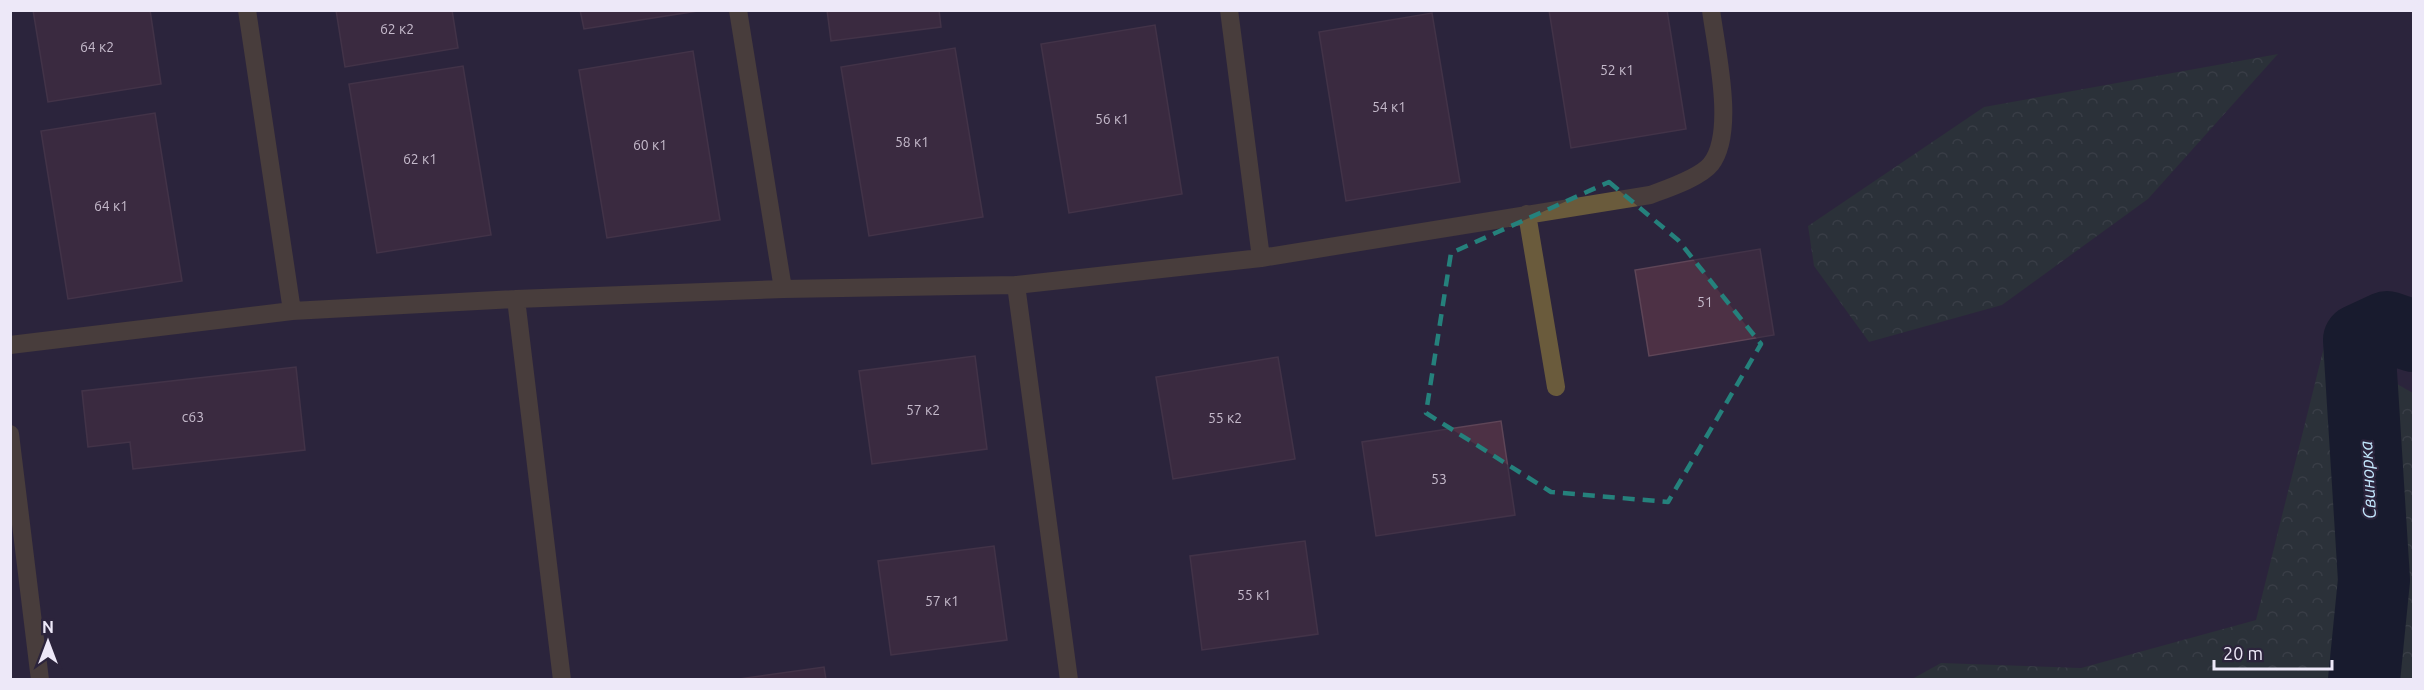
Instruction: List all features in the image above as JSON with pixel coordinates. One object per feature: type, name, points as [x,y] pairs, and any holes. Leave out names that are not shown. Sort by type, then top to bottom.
[{"type":"street","points":[[247,10],[292,311]]},
{"type":"street","points":[[738,10],[783,290]]},
{"type":"street","points":[[1229,10],[1261,258]]},
{"type":"street","points":[[10,345],[292,311],[516,299],[1016,285],[1261,258],[1650,195],[1685,182],[1711,164],[1720,142],[1725,110],[1712,10]]},
{"type":"street","points":[[1527,214],[1556,387]]},
{"type":"street","points":[[1016,285],[1069,680]]},
{"type":"street","points":[[516,299],[562,680]]},
{"type":"street","points":[[10,434],[40,680]]},
{"type":"highlighted area","points":[[1609,182],[1678,240],[1761,344],[1668,502],[1551,492],[1426,413],[1451,253]]},
{"type":"green space","points":[[2278,54],[2148,199],[2002,305],[1869,342],[1814,266],[1808,226],[1984,107]]},
{"type":"green space","points":[[2325,343],[2413,393],[2413,679],[1912,679],[1941,663],[2081,668],[2256,620]]},
{"type":"building","points":[[33,10],[150,10],[161,84],[48,102]]},
{"type":"building","points":[[336,10],[452,10],[458,48],[345,67]]},
{"type":"building","points":[[580,10],[697,10],[697,11],[584,29]]},
{"type":"building","points":[[827,10],[939,10],[941,27],[831,41]]},
{"type":"building","points":[[1549,10],[1667,10],[1686,129],[1571,148]]},
{"type":"building","points":[[1432,13],[1460,182],[1346,201],[1319,32]]},
{"type":"building","points":[[1155,25],[1182,194],[1069,213],[1041,44]]},
{"type":"building","points":[[955,48],[983,217],[869,236],[841,67]]},
{"type":"building","points":[[693,51],[720,220],[607,238],[579,70]]},
{"type":"building","points":[[463,66],[491,235],[377,253],[349,84]]},
{"type":"building","points":[[155,113],[182,281],[68,299],[41,131]]},
{"type":"building","points":[[1760,249],[1774,335],[1649,356],[1635,270]]},
{"type":"building","points":[[975,356],[987,449],[872,464],[859,371]]},
{"type":"building","points":[[1278,357],[1295,459],[1173,479],[1156,377]]},
{"type":"building","points":[[296,367],[305,450],[133,469],[130,442],[88,447],[82,391]]},
{"type":"building","points":[[1501,421],[1515,515],[1376,536],[1362,442]]},
{"type":"building","points":[[1305,541],[1318,634],[1202,650],[1190,556]]},
{"type":"building","points":[[994,546],[1007,640],[891,655],[878,561]]},
{"type":"building","points":[[824,667],[826,680],[732,680]]},
{"type":"waterway","name":"Свинорка","points":[[2364,680],[2374,580],[2359,340],[2387,327],[2414,336]]}]
